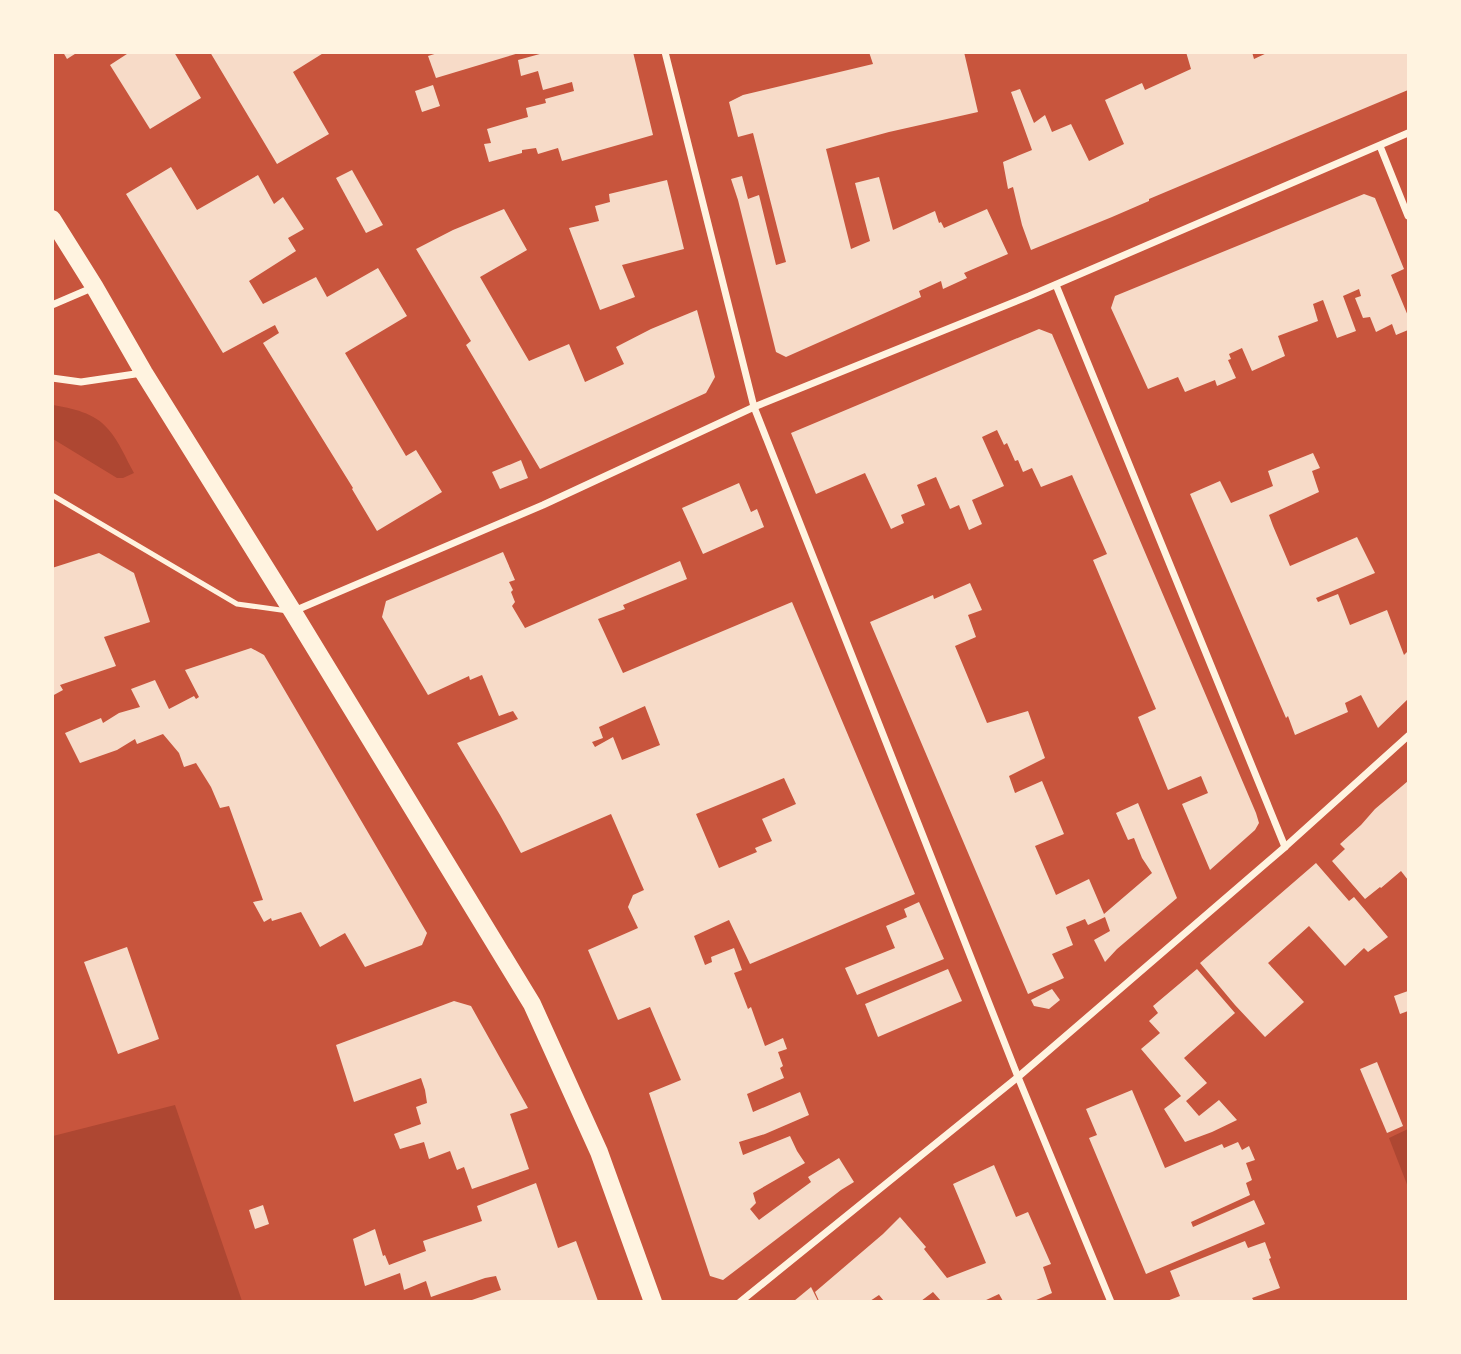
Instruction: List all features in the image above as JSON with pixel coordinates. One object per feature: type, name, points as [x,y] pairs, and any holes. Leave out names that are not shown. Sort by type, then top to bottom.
[{"type":"main road","points":[[52,219],[532,1004],[599,1152],[653,1301]]},
{"type":"street","points":[[665,52],[754,407],[1018,1077],[1111,1301]]},
{"type":"street","points":[[293,612],[543,505],[754,407],[1056,285],[1409,133]]},
{"type":"street","points":[[1380,146],[1409,216]]},
{"type":"street","points":[[1056,285],[1285,848]]},
{"type":"street","points":[[52,305],[94,286]]},
{"type":"street","points":[[52,378],[81,382],[144,373]]},
{"type":"street","points":[[740,1301],[1018,1077],[1285,848],[1409,736]]},
{"type":"lane","points":[[52,495],[237,604],[293,612]]},
{"type":"shaded area","points":[[52,405],[83,412],[103,423],[116,439],[134,473],[117,478],[53,439]]},
{"type":"shaded area","points":[[175,1105],[242,1301],[53,1301],[53,1136]]},
{"type":"shaded area","points":[[1408,1129],[1408,1187],[1389,1138]]},
{"type":"building","points":[[63,52],[78,52],[67,59]]},
{"type":"building","points":[[130,52],[174,52],[201,98],[150,129],[110,65]]},
{"type":"building","points":[[210,52],[325,52],[293,72],[329,134],[277,164]]},
{"type":"building","points":[[441,52],[519,53],[436,78],[428,56]]},
{"type":"building","points":[[547,52],[633,52],[653,135],[562,161],[558,148],[538,154],[536,148],[489,162],[484,144],[491,143],[487,129],[528,117],[526,108],[546,103],[545,99],[574,91],[572,82],[543,90],[538,71],[521,76],[518,60]]},
{"type":"building","points":[[869,52],[964,52],[978,112],[826,149],[851,249],[870,241],[855,183],[879,177],[893,230],[935,211],[944,228],[987,209],[1008,254],[964,273],[967,278],[943,289],[941,281],[919,291],[921,297],[786,357],[776,352],[731,179],[742,176],[748,199],[759,195],[776,265],[786,262],[753,133],[738,137],[729,102],[743,95],[873,64]]},
{"type":"building","points":[[1186,52],[1252,52],[1254,59],[1269,52],[1408,52],[1408,90],[1031,250],[1013,187],[1008,189],[1003,162],[1032,150],[1011,92],[1020,89],[1034,123],[1045,115],[1052,132],[1071,124],[1089,161],[1124,144],[1105,100],[1142,83],[1145,90],[1191,69]]},
{"type":"building","points":[[433,85],[440,106],[422,112],[415,91]]},
{"type":"building","points":[[171,167],[197,210],[258,175],[274,204],[283,197],[304,229],[288,238],[296,251],[249,281],[263,304],[316,277],[327,297],[378,268],[407,316],[345,353],[406,456],[416,450],[442,492],[377,531],[263,343],[279,333],[275,325],[223,353],[126,194]]},
{"type":"building","points":[[352,170],[383,225],[366,233],[336,178]]},
{"type":"building","points":[[667,180],[684,249],[622,265],[635,297],[600,310],[569,228],[599,221],[595,206],[610,202],[609,194]]},
{"type":"building","points":[[1364,194],[1375,198],[1404,269],[1391,275],[1408,316],[1408,330],[1396,335],[1392,324],[1376,332],[1370,317],[1363,318],[1355,298],[1361,296],[1359,289],[1343,296],[1356,331],[1337,338],[1323,300],[1313,304],[1318,321],[1278,336],[1285,356],[1252,371],[1242,348],[1229,354],[1231,359],[1228,360],[1236,378],[1217,386],[1215,380],[1185,392],[1178,377],[1148,389],[1111,308],[1115,296]]},
{"type":"building","points":[[504,209],[527,250],[480,277],[529,361],[569,344],[585,382],[624,364],[616,347],[697,310],[715,377],[706,393],[540,469],[466,345],[471,341],[416,249]]},
{"type":"building","points":[[1039,329],[1052,334],[1256,813],[1259,823],[1255,830],[1210,870],[1182,804],[1208,793],[1201,776],[1168,790],[1138,717],[1156,709],[1093,560],[1107,554],[1072,475],[1041,487],[1032,468],[1023,472],[997,430],[982,437],[1004,486],[972,500],[982,524],[969,530],[959,505],[950,509],[936,477],[917,485],[925,505],[901,515],[904,523],[891,529],[865,473],[816,494],[791,433]]},
{"type":"building","points":[[1313,453],[1320,468],[1312,471],[1319,492],[1269,515],[1290,566],[1357,537],[1375,573],[1316,598],[1318,602],[1338,594],[1350,625],[1387,610],[1404,655],[1408,651],[1408,699],[1378,728],[1361,695],[1345,703],[1348,712],[1295,735],[1190,494],[1220,481],[1231,503],[1273,486],[1268,471]]},
{"type":"building","points":[[521,460],[528,478],[500,489],[492,472]]},
{"type":"building","points":[[739,483],[751,512],[757,509],[764,527],[703,554],[682,508]]},
{"type":"building","points":[[503,552],[515,580],[509,582],[515,602],[512,606],[525,628],[680,561],[687,579],[623,605],[625,609],[598,619],[623,673],[792,602],[915,894],[750,964],[729,920],[694,936],[705,965],[712,962],[711,957],[734,948],[742,970],[734,973],[748,1009],[751,1007],[765,1046],[783,1038],[787,1049],[778,1052],[784,1078],[747,1094],[753,1112],[800,1092],[809,1115],[739,1142],[743,1155],[790,1136],[805,1163],[753,1193],[756,1203],[750,1209],[759,1220],[811,1182],[808,1177],[839,1158],[854,1182],[723,1280],[710,1276],[649,1093],[681,1080],[650,1007],[618,1020],[588,950],[638,928],[628,907],[633,895],[644,890],[611,814],[521,853],[457,743],[518,719],[513,711],[499,716],[482,675],[470,680],[469,676],[428,695],[382,617],[386,601]],"holes":[[[645,706],[660,745],[622,760],[613,737],[595,747],[592,742],[603,738],[599,727]],[[784,778],[796,804],[762,819],[772,841],[755,848],[757,852],[719,868],[696,814]]]},
{"type":"building","points":[[99,553],[134,573],[150,622],[104,637],[116,666],[60,685],[63,690],[52,696],[52,568]]},
{"type":"building","points":[[970,583],[982,610],[968,615],[976,637],[955,646],[987,723],[1028,711],[1045,758],[1009,776],[1015,793],[1042,781],[1064,834],[1035,846],[1056,895],[1089,879],[1104,914],[1152,873],[1134,838],[1128,840],[1116,813],[1138,803],[1177,898],[1105,962],[1094,940],[1110,931],[1105,917],[1088,925],[1085,919],[1066,927],[1073,945],[1052,954],[1064,978],[1028,994],[870,622],[933,595],[934,599]]},
{"type":"building","points":[[251,648],[264,655],[427,933],[422,945],[365,967],[345,933],[320,947],[301,912],[264,922],[253,902],[263,900],[229,806],[220,808],[196,763],[184,767],[179,753],[163,734],[137,744],[135,739],[117,750],[80,763],[65,733],[101,718],[103,723],[119,713],[140,707],[131,689],[155,680],[169,709],[194,696],[196,699],[199,697],[185,670]]},
{"type":"building","points":[[1408,781],[1408,880],[1401,871],[1365,899],[1332,861],[1345,849],[1340,844]]},
{"type":"building","points":[[1316,863],[1349,901],[1354,897],[1388,937],[1368,952],[1364,948],[1345,966],[1309,926],[1268,963],[1304,1002],[1265,1037],[1200,963]]},
{"type":"building","points":[[919,902],[944,959],[857,995],[845,968],[895,948],[886,926],[907,917],[904,909]]},
{"type":"building","points":[[127,947],[159,1039],[118,1054],[84,962]]},
{"type":"building","points":[[948,969],[962,1001],[878,1037],[865,1004]]},
{"type":"building","points":[[1197,969],[1235,1013],[1184,1058],[1207,1083],[1186,1101],[1199,1116],[1219,1100],[1237,1120],[1185,1142],[1164,1109],[1181,1096],[1141,1049],[1160,1033],[1149,1021],[1158,1013],[1153,1006]]},
{"type":"building","points":[[1052,989],[1060,1000],[1049,1009],[1034,1006],[1031,1000]]},
{"type":"building","points":[[1408,991],[1408,1011],[1400,1014],[1394,996]]},
{"type":"building","points":[[454,1001],[471,1006],[528,1108],[510,1114],[529,1169],[472,1189],[464,1167],[457,1170],[450,1151],[429,1159],[424,1142],[400,1149],[394,1134],[421,1124],[416,1107],[427,1103],[421,1078],[354,1102],[336,1045]]},
{"type":"building","points":[[1377,1062],[1403,1126],[1387,1133],[1360,1069]]},
{"type":"building","points":[[1132,1090],[1165,1168],[1222,1144],[1224,1148],[1238,1142],[1242,1150],[1249,1146],[1255,1160],[1246,1163],[1252,1180],[1246,1183],[1250,1195],[1191,1222],[1193,1227],[1254,1200],[1265,1224],[1146,1274],[1089,1138],[1097,1135],[1086,1109]]},
{"type":"building","points":[[994,1165],[1016,1217],[1028,1212],[1051,1264],[1043,1267],[1052,1293],[1034,1301],[1003,1301],[999,1294],[984,1301],[941,1301],[933,1292],[921,1301],[884,1301],[879,1295],[870,1301],[819,1301],[815,1292],[900,1217],[926,1247],[924,1249],[947,1278],[986,1263],[953,1184]]},
{"type":"building","points":[[536,1183],[558,1248],[576,1241],[598,1301],[469,1301],[501,1290],[496,1276],[431,1297],[426,1281],[404,1290],[400,1273],[365,1286],[353,1239],[375,1229],[383,1256],[385,1255],[389,1265],[426,1251],[423,1241],[482,1221],[477,1206]]},
{"type":"building","points":[[263,1205],[269,1224],[255,1229],[249,1210]]},
{"type":"building","points":[[1245,1241],[1248,1248],[1265,1242],[1280,1288],[1252,1298],[1254,1301],[1167,1301],[1180,1296],[1170,1271]]},
{"type":"building","points":[[811,1287],[818,1301],[794,1301]]}]
